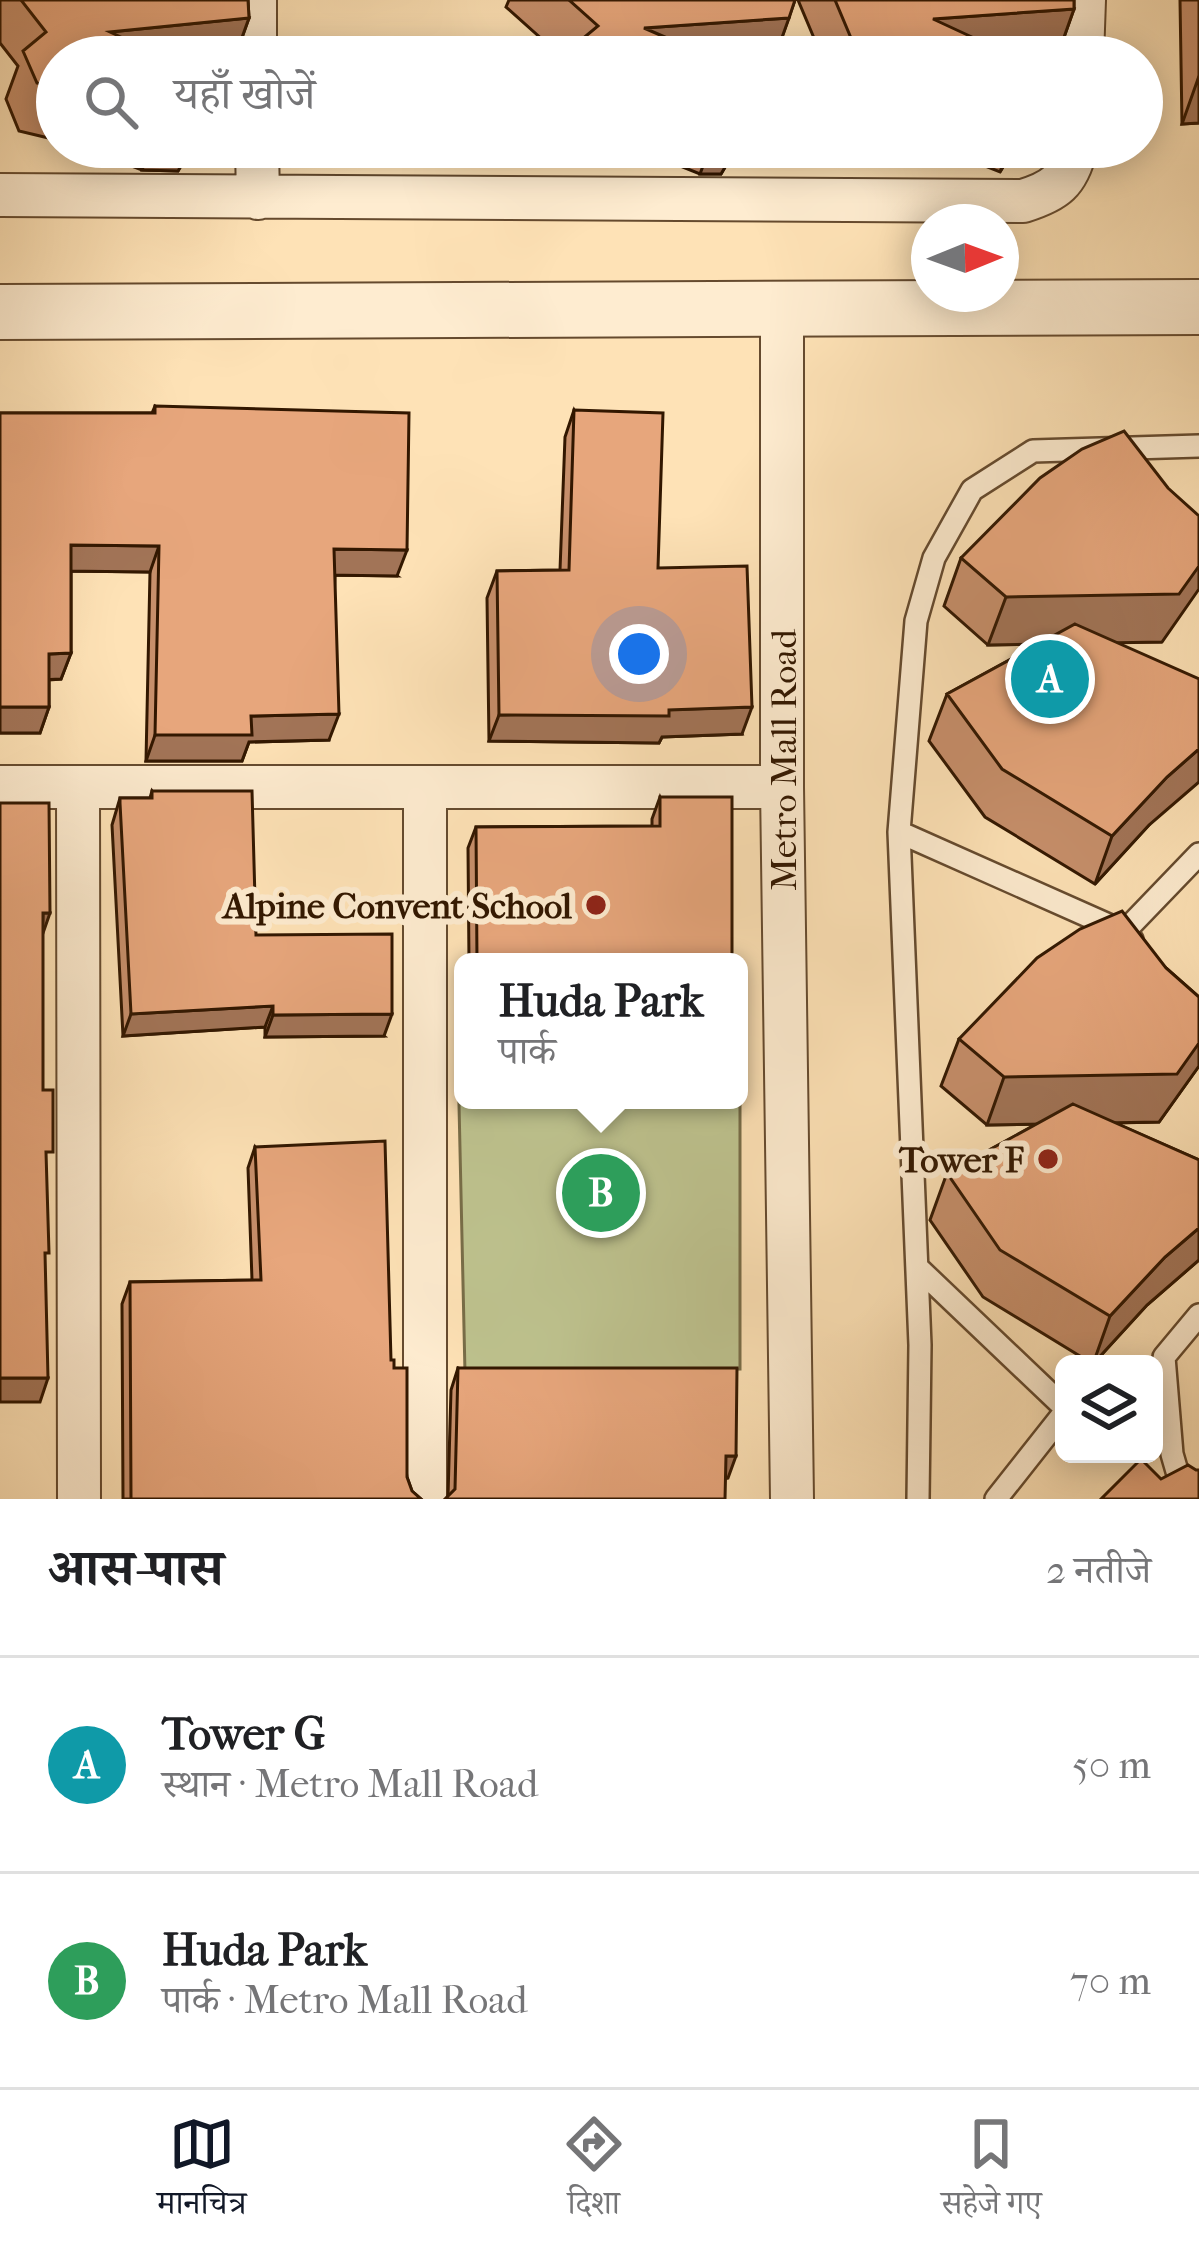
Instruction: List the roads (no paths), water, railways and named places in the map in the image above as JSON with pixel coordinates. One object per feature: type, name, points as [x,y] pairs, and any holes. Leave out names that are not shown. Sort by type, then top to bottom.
[{"type":"street","points":[[254,0],[255,36]]},
{"type":"street","points":[[1083,36],[1084,0]]},
{"type":"street","points":[[257,168],[258,198]]},
{"type":"street","points":[[0,195],[1023,201],[1052,192],[1070,168]]},
{"type":"street","points":[[0,312],[1199,307]]},
{"type":"street","name":"Metro Mall Road","points":[[782,308],[782,787],[792,1499]]},
{"type":"street","points":[[425,787],[425,1499]]},
{"type":"street","points":[[0,788],[782,787]]},
{"type":"street","points":[[78,788],[79,1499]]},
{"type":"lane","points":[[917,1499],[920,1346],[899,832],[916,621],[934,558],[972,490],[1033,451],[1199,446]]},
{"type":"lane","points":[[899,832],[1124,932],[1154,962]]},
{"type":"lane","points":[[1124,932],[1199,854]]},
{"type":"lane","points":[[916,1267],[1055,1401]]},
{"type":"lane","points":[[1163,1359],[1199,1315]]},
{"type":"lane","points":[[1163,1392],[1172,1454],[1185,1499]]},
{"type":"lane","points":[[996,1499],[1055,1422]]},
{"type":"place","name":"Tower G","points":[[1050,679]]},
{"type":"place","name":"Alpine Convent School","points":[[596,905]]},
{"type":"place","name":"Tower F","points":[[1048,1159]]},
{"type":"place","name":"Huda Park","points":[[601,1193]]}]
